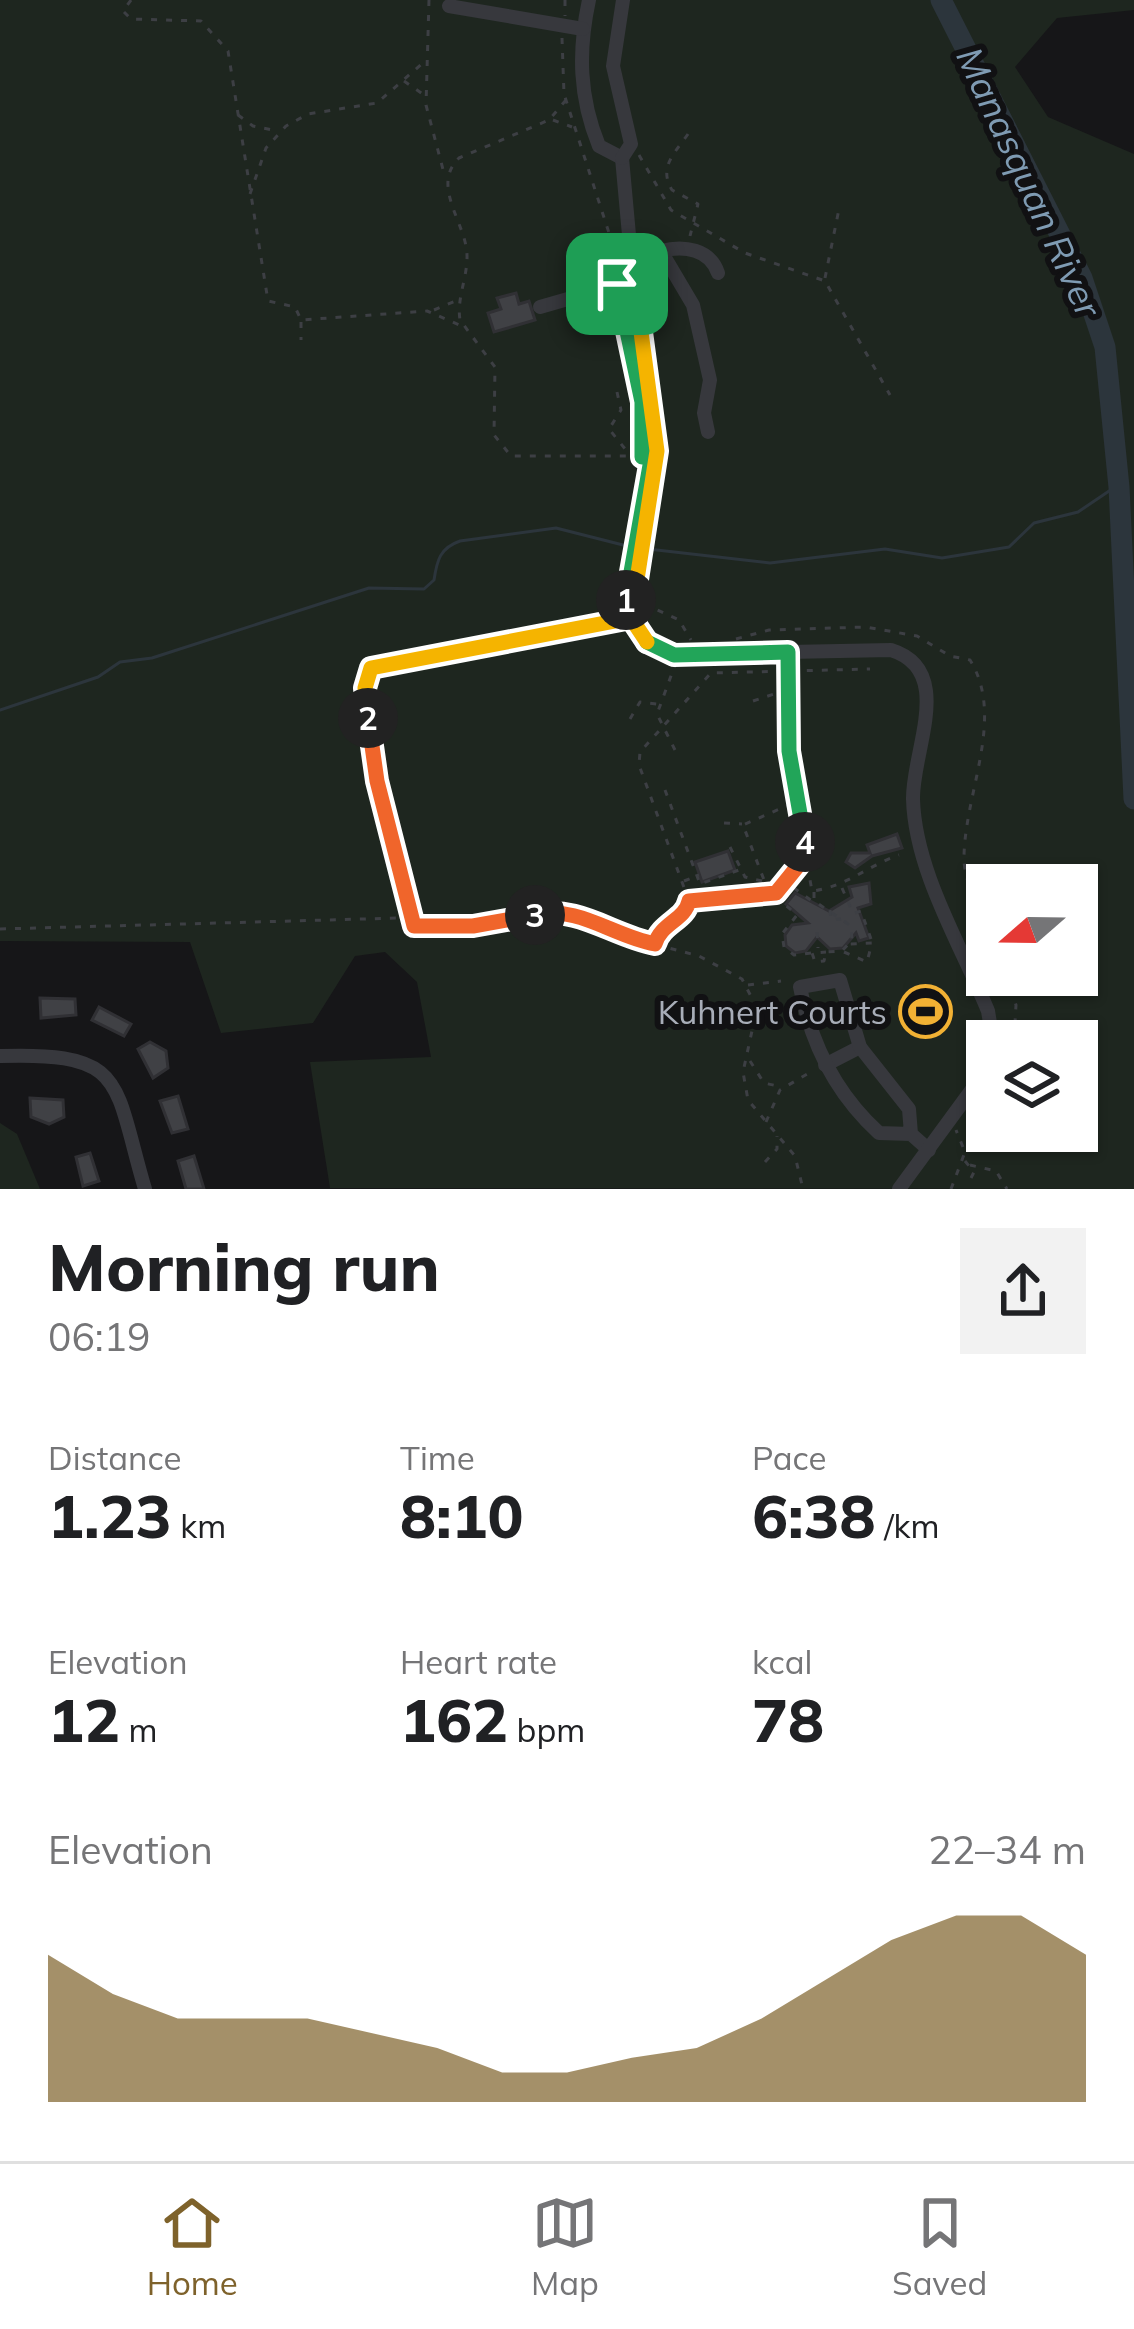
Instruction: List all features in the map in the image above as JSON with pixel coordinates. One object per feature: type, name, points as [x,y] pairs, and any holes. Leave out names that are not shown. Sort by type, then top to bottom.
[{"type":"street","points":[[589,0],[583,29],[583,94],[599,146],[626,151]]},
{"type":"street","points":[[623,0],[613,66],[626,151],[634,280],[655,424],[656,474],[626,601],[649,644],[680,655],[891,650],[915,663],[925,679],[927,701],[913,782],[916,831],[990,1020]]},
{"type":"street","points":[[449,6],[583,29]]},
{"type":"street","points":[[632,251],[683,248],[712,258],[718,273]]},
{"type":"street","points":[[661,251],[693,305],[710,380],[704,413],[708,432]]},
{"type":"street","points":[[540,307],[634,280]]},
{"type":"street","points":[[642,538],[646,451],[655,424]]},
{"type":"street","points":[[414,926],[377,781],[365,688],[371,668],[633,610]]},
{"type":"street","points":[[911,1134],[909,1109],[860,1047],[840,980],[800,987],[825,1065],[878,1133],[911,1134],[929,1150]]},
{"type":"street","points":[[825,1065],[860,1047]]},
{"type":"street","points":[[0,1056],[74,1057],[105,1076],[118,1096],[145,1189]]},
{"type":"street","points":[[899,1189],[966,1099]]},
{"type":"path","points":[[131,0],[124,14],[138,22],[201,21],[218,34],[228,51],[264,293],[268,301],[295,307],[301,340]]},
{"type":"path","points":[[429,0],[426,97],[468,258],[461,297],[464,327]]},
{"type":"path","points":[[565,0],[566,100],[610,236],[617,284]]},
{"type":"path","points":[[249,196],[266,148],[280,130],[308,115],[377,103],[424,62]]},
{"type":"path","points":[[404,81],[426,97]]},
{"type":"path","points":[[446,178],[459,158],[549,120],[566,100]]},
{"type":"path","points":[[238,114],[253,126],[280,130]]},
{"type":"path","points":[[549,120],[574,128]]},
{"type":"path","points":[[683,248],[698,204],[672,190],[666,174],[670,157],[688,134]]},
{"type":"path","points":[[626,151],[671,210],[745,253],[825,281],[890,394]]},
{"type":"path","points":[[825,281],[839,209]]},
{"type":"path","points":[[301,320],[427,311],[461,297]]},
{"type":"path","points":[[427,311],[464,327],[495,368],[494,435],[512,456],[632,456],[646,451]]},
{"type":"path","points":[[617,392],[621,410],[609,429],[632,456]]},
{"type":"path","points":[[633,610],[672,615],[692,641],[702,642]]},
{"type":"path","points":[[722,642],[769,630],[866,627],[917,636],[950,656],[970,660],[989,718],[978,746],[963,857],[966,866]]},
{"type":"path","points":[[788,652],[789,751],[814,901]]},
{"type":"path","points":[[675,750],[661,729],[658,705],[680,655]]},
{"type":"path","points":[[655,944],[663,926],[684,913],[689,901],[639,765],[645,742],[711,673],[870,669]]},
{"type":"path","points":[[754,701],[788,690]]},
{"type":"path","points":[[629,719],[640,702],[658,705]]},
{"type":"path","points":[[664,790],[700,884],[740,870]]},
{"type":"path","points":[[743,825],[798,802]]},
{"type":"path","points":[[724,824],[734,820],[743,825],[770,894]]},
{"type":"path","points":[[665,837],[680,831]]},
{"type":"path","points":[[730,847],[745,877],[764,881]]},
{"type":"path","points":[[814,891],[841,886],[869,866],[899,855]]},
{"type":"path","points":[[689,901],[770,894],[782,889],[806,856]]},
{"type":"path","points":[[682,882],[698,876]]},
{"type":"path","points":[[841,886],[855,915]]},
{"type":"path","points":[[842,951],[853,932],[830,908],[794,888],[782,902],[797,915],[782,934],[784,947],[794,955],[842,951],[867,962],[872,939],[862,910],[844,920]]},
{"type":"path","points":[[782,889],[788,895]]},
{"type":"path","points":[[552,911],[552,930]]},
{"type":"path","points":[[0,929],[406,918],[414,926],[495,924],[552,911],[574,913],[612,933],[699,956],[748,985],[781,981]]},
{"type":"path","points":[[817,932],[820,976]]},
{"type":"path","points":[[848,944],[868,942]]},
{"type":"path","points":[[818,950],[819,962]]},
{"type":"path","points":[[748,985],[757,1008],[743,1072],[748,1100],[791,1151],[803,1189]]},
{"type":"path","points":[[747,1058],[764,1083],[784,1088]]},
{"type":"path","points":[[765,1124],[784,1088],[825,1065]]},
{"type":"path","points":[[950,1122],[971,1178]]},
{"type":"path","points":[[777,1136],[777,1149]]},
{"type":"path","points":[[765,1162],[783,1142]]},
{"type":"path","points":[[777,1149],[791,1151]]},
{"type":"path","points":[[952,1189],[967,1163]]},
{"type":"path","points":[[967,1163],[996,1171],[1007,1189]]},
{"type":"shaded area","points":[[0,0],[1134,0],[1134,10],[1057,18],[1015,67],[1048,117],[1134,154],[1134,1189],[330,1188],[310,1062],[431,1057],[417,982],[385,952],[355,956],[313,1023],[221,1033],[190,942],[0,941]]},
{"type":"shaded area","points":[[0,1123],[17,1134],[40,1189],[0,1189]]},
{"type":"building","points":[[516,293],[519,304],[529,301],[535,320],[494,332],[488,313],[501,309],[497,298]]},
{"type":"building","points":[[897,834],[902,848],[872,856],[855,868],[846,862],[851,853],[870,853],[867,845]]},
{"type":"building","points":[[728,851],[735,870],[702,882],[695,862]]},
{"type":"building","points":[[869,883],[871,904],[858,908],[869,938],[859,941],[856,933],[843,948],[830,949],[817,937],[806,951],[795,953],[786,946],[785,935],[792,925],[808,923],[786,904],[795,893],[829,911],[852,897],[849,887]]},
{"type":"building","points":[[40,998],[75,999],[76,1015],[41,1018]]},
{"type":"building","points":[[99,1007],[131,1024],[124,1036],[92,1020]]},
{"type":"building","points":[[150,1042],[166,1051],[168,1068],[153,1078],[138,1049]]},
{"type":"building","points":[[178,1096],[188,1129],[172,1133],[160,1101]]},
{"type":"building","points":[[30,1098],[63,1100],[64,1117],[49,1124],[31,1117]]},
{"type":"building","points":[[90,1153],[99,1181],[83,1186],[76,1157]]},
{"type":"building","points":[[194,1156],[204,1189],[186,1189],[178,1161]]},
{"type":"waterway","name":"Manasquan River","points":[[941,0],[1082,278],[1105,347],[1119,487],[1134,799]]},
{"type":"waterway","points":[[648,549],[770,563],[885,549],[942,558],[1009,547],[1034,523],[1078,512],[1118,485]]},
{"type":"waterway","points":[[0,710],[98,677],[120,662],[152,658],[369,588],[424,589],[434,580],[444,551],[460,541],[556,528],[627,546]]},
{"type":"place","name":"Kuhnert Courts","points":[[926,1012]]},
{"type":"route","points":[[617,284],[634,280],[657,451],[647,539],[631,618],[642,638],[674,655],[788,652],[791,775],[806,856],[776,893],[689,901],[684,913],[663,926],[655,944],[612,933],[574,913],[552,911],[495,924],[414,926],[377,781],[367,676],[371,668],[387,662],[429,661],[520,636],[631,618],[627,591],[652,454],[642,457],[642,402],[617,284]]}]
